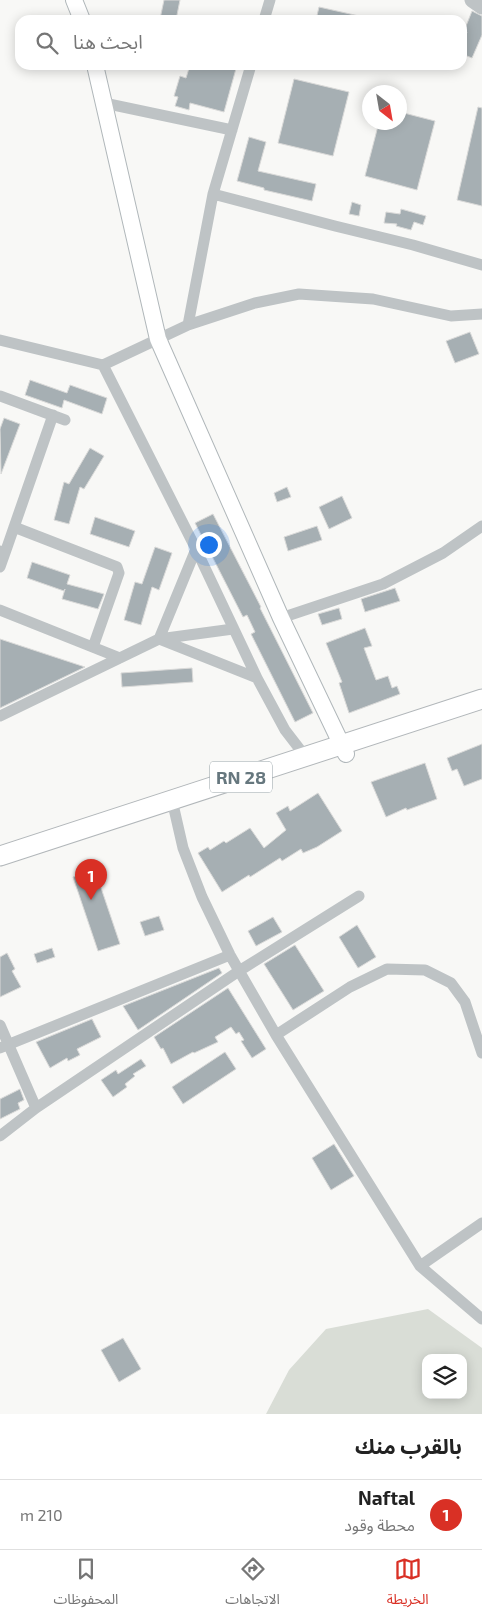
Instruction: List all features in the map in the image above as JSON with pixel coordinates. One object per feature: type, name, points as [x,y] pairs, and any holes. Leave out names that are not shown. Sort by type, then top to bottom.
[{"type":"main road","points":[[74,0],[80,15]]},
{"type":"main road","points":[[96,70],[158,339],[281,618],[344,750]]},
{"type":"main road","name":"RN 28","points":[[0,867],[305,756],[344,750],[482,699]]},
{"type":"main road","name":"RN 28","points":[[0,856],[173,805],[344,750],[482,711]]},
{"type":"street","points":[[266,15],[270,0]]},
{"type":"street","points":[[472,0],[482,7]]},
{"type":"street","points":[[188,325],[213,194],[250,70]]},
{"type":"street","points":[[104,103],[232,130]]},
{"type":"street","points":[[213,194],[413,245],[482,265]]},
{"type":"street","points":[[0,340],[103,365],[188,325],[255,303],[300,294],[373,299],[451,316],[482,314]]},
{"type":"street","points":[[103,365],[196,549],[257,678],[285,730],[305,756]]},
{"type":"street","points":[[0,396],[65,420]]},
{"type":"street","points":[[0,567],[2,552],[14,527],[53,415]]},
{"type":"street","points":[[281,618],[383,584],[443,554],[482,526]]},
{"type":"street","points":[[14,527],[117,567],[119,572],[93,647]]},
{"type":"street","points":[[160,639],[196,549]]},
{"type":"street","points":[[0,610],[120,658]]},
{"type":"street","points":[[0,716],[160,639],[233,629]]},
{"type":"street","points":[[160,639],[257,678]]},
{"type":"street","points":[[173,805],[183,848],[202,897],[230,955],[276,1034],[420,1266],[482,1319]]},
{"type":"street","points":[[0,1136],[36,1108],[239,971],[359,896]]},
{"type":"street","points":[[4,1046],[230,955]]},
{"type":"street","points":[[276,1034],[350,987],[387,969],[425,970],[451,984],[465,1002],[479,1035],[482,1053]]},
{"type":"street","points":[[0,1025],[4,1046],[36,1108]]},
{"type":"street","points":[[420,1266],[482,1223]]},
{"type":"shaded area","points":[[428,1309],[482,1348],[482,1414],[266,1414],[289,1370],[326,1329]]},
{"type":"building","points":[[164,0],[180,0],[177,15],[161,15]]},
{"type":"building","points":[[319,7],[355,15],[317,15]]},
{"type":"building","points":[[472,11],[482,16],[482,35],[472,58],[467,56],[467,24]]},
{"type":"building","points":[[188,70],[236,70],[224,112],[190,103],[189,110],[175,106],[178,97],[174,96],[180,76],[186,78]]},
{"type":"building","points":[[294,79],[349,92],[333,156],[278,143]]},
{"type":"building","points":[[478,107],[482,108],[482,206],[457,200]]},
{"type":"building","points":[[407,114],[435,121],[417,190],[365,176],[377,130],[407,130]]},
{"type":"building","points":[[249,137],[266,142],[258,171],[316,184],[312,201],[264,190],[264,188],[237,181]]},
{"type":"building","points":[[352,202],[361,205],[359,216],[349,214]]},
{"type":"building","points":[[401,209],[426,216],[423,225],[414,222],[411,230],[396,226],[397,224],[384,223],[386,212],[400,214]]},
{"type":"building","points":[[470,332],[479,354],[455,363],[446,341]]},
{"type":"building","points":[[30,380],[67,393],[70,385],[107,398],[102,414],[64,400],[62,408],[25,395]]},
{"type":"building","points":[[4,418],[20,424],[1,474],[0,429]]},
{"type":"building","points":[[90,448],[104,456],[84,489],[80,487],[69,524],[54,520],[64,482],[69,484]]},
{"type":"building","points":[[287,487],[291,497],[277,502],[274,493]]},
{"type":"building","points":[[342,496],[352,518],[329,529],[319,507]]},
{"type":"building","points":[[213,514],[313,713],[295,722],[251,634],[255,632],[247,615],[243,617],[195,523]]},
{"type":"building","points":[[95,517],[135,531],[129,547],[90,534]]},
{"type":"building","points":[[317,526],[322,540],[288,551],[284,537]]},
{"type":"building","points":[[155,547],[172,553],[159,590],[152,587],[141,625],[124,620],[135,582],[142,584]]},
{"type":"building","points":[[32,562],[70,575],[67,584],[104,594],[98,609],[62,599],[65,589],[64,591],[27,578]]},
{"type":"building","points":[[395,588],[400,601],[365,612],[361,599]]},
{"type":"building","points":[[339,608],[342,619],[322,625],[318,614]]},
{"type":"building","points":[[365,628],[372,646],[364,648],[376,680],[388,676],[392,688],[397,686],[400,694],[349,713],[339,683],[342,682],[326,643]]},
{"type":"building","points":[[0,639],[85,667],[0,708]]},
{"type":"building","points":[[192,668],[193,682],[122,687],[121,673]]},
{"type":"building","points":[[482,744],[482,779],[464,786],[457,769],[452,771],[447,758]]},
{"type":"building","points":[[425,763],[437,799],[407,810],[406,808],[386,817],[371,782]]},
{"type":"building","points":[[318,793],[342,831],[317,847],[303,853],[301,849],[282,861],[280,858],[222,892],[198,853],[208,847],[210,850],[224,841],[226,843],[250,828],[264,848],[286,830],[276,813],[288,806],[290,811]]},
{"type":"building","points":[[95,870],[120,944],[98,951],[73,877]]},
{"type":"building","points":[[159,916],[164,930],[145,936],[140,922]]},
{"type":"building","points":[[273,917],[282,932],[256,946],[248,931]]},
{"type":"building","points":[[357,925],[376,957],[358,968],[339,937]]},
{"type":"building","points":[[295,945],[324,991],[293,1010],[264,964]]},
{"type":"building","points":[[52,948],[55,957],[37,963],[34,954]]},
{"type":"building","points":[[7,953],[15,969],[12,971],[21,987],[0,997],[0,957]]},
{"type":"building","points":[[219,968],[222,973],[138,1030],[123,1006]]},
{"type":"building","points":[[228,988],[266,1049],[252,1058],[241,1041],[244,1040],[239,1032],[236,1034],[231,1027],[215,1037],[218,1042],[193,1052],[171,1064],[163,1048],[161,1049],[154,1037]]},
{"type":"building","points":[[92,1019],[101,1037],[77,1049],[80,1055],[68,1061],[67,1058],[50,1068],[36,1042]]},
{"type":"building","points":[[225,1052],[236,1069],[183,1104],[172,1087]]},
{"type":"building","points":[[141,1059],[146,1066],[133,1074],[135,1076],[125,1084],[127,1087],[113,1097],[101,1080],[116,1070],[118,1074]]},
{"type":"building","points":[[20,1089],[24,1100],[18,1103],[20,1109],[0,1119],[0,1099]]},
{"type":"building","points":[[334,1144],[354,1176],[331,1190],[312,1158]]},
{"type":"building","points":[[123,1338],[141,1369],[119,1382],[101,1350]]},
{"type":"place","name":"Naftal","points":[[91,900]]}]
